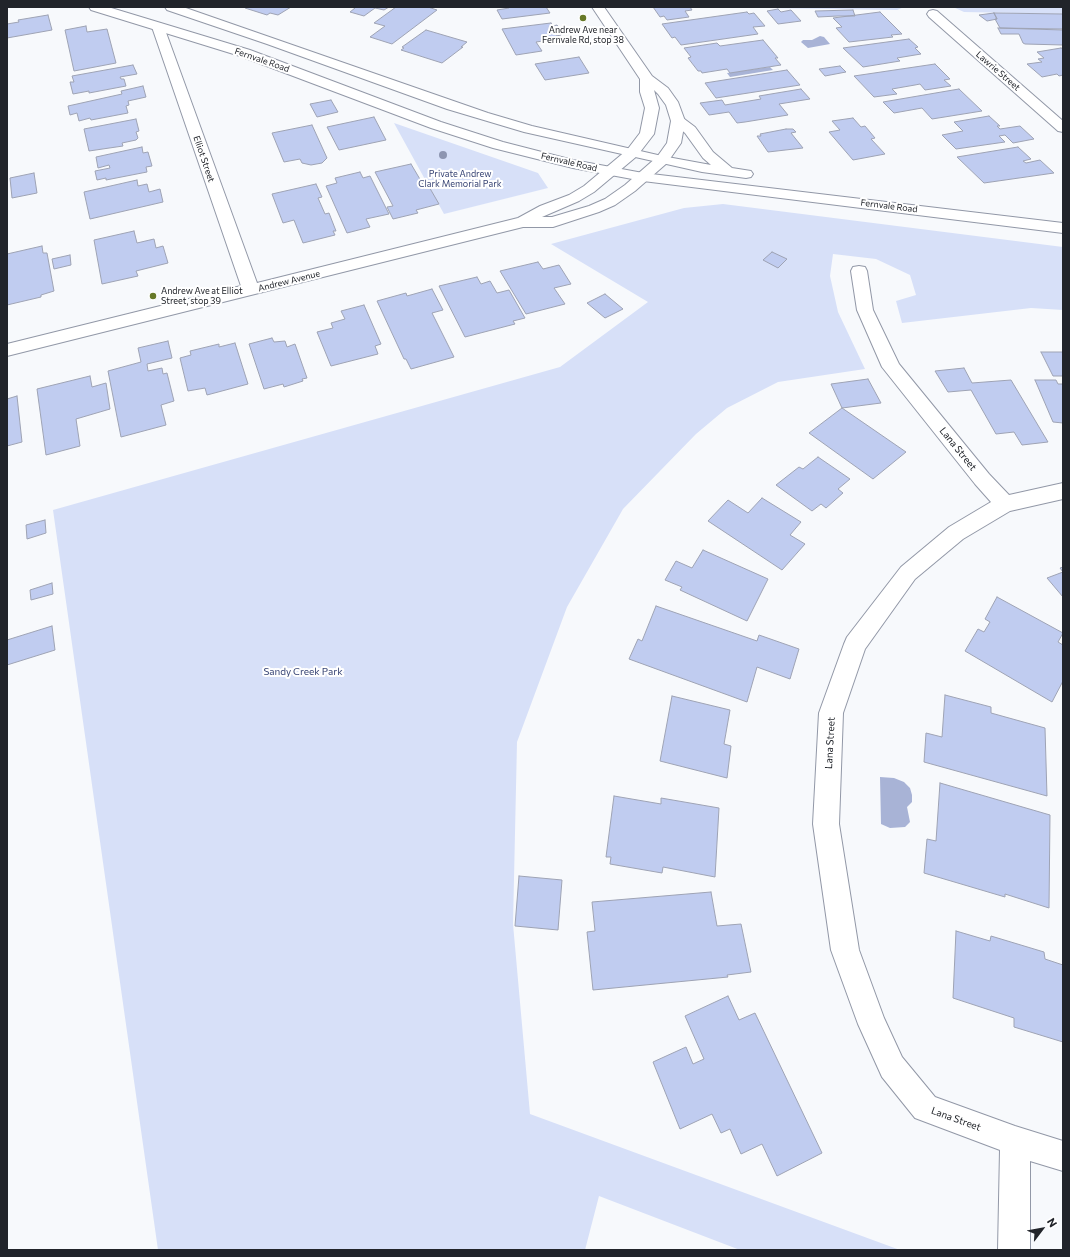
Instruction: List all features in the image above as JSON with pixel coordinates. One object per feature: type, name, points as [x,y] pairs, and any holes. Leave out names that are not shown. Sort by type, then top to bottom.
[{"type":"street","name":"Fernvale Road","points":[[95,7],[245,53],[436,125],[498,145],[610,171],[643,177],[1063,228]]},
{"type":"street","points":[[171,7],[272,40],[452,106],[529,129],[662,160],[728,172],[761,176]]},
{"type":"street","name":"Andrew Avenue","points":[[7,350],[523,222],[553,222],[594,209],[610,202],[625,192],[662,160],[674,143],[678,121],[673,105],[663,91],[647,79],[598,7]]},
{"type":"street","name":"Lawrie Street","points":[[933,14],[1063,128]]},
{"type":"street","name":"Elliot Street","points":[[158,27],[251,290]]},
{"type":"street","name":"Andrew Avenue","points":[[523,222],[545,209],[574,198],[589,189],[632,153],[647,134],[650,120],[652,108],[647,92],[647,79]]},
{"type":"street","points":[[678,121],[690,130],[708,155],[728,172]]},
{"type":"street","name":"Fernvale Road","points":[[869,190],[1063,216]]},
{"type":"street","name":"Lana Street","points":[[859,271],[865,310],[891,367],[982,479],[1005,504],[956,533],[908,573],[855,644],[831,713],[826,824],[844,950],[872,1024],[892,1067],[924,1108],[1015,1141],[1063,1156]]},
{"type":"street","points":[[1005,504],[1063,491]]},
{"type":"street","points":[[1014,1250],[1015,1141]]},
{"type":"green space","points":[[763,7],[904,7],[897,10]]},
{"type":"green space","points":[[953,7],[1063,7],[1063,14],[964,12]]},
{"type":"green space","name":"Private Andrew Clark Memorial Park","points":[[394,123],[538,173],[548,188],[444,214]]},
{"type":"green space","name":"Sandy Creek Park","points":[[723,204],[1063,247],[1063,310],[1031,308],[902,323],[896,301],[916,295],[910,275],[876,259],[833,254],[830,276],[838,312],[865,369],[778,382],[727,408],[696,434],[623,509],[567,607],[517,742],[513,924],[530,1114],[900,1250],[740,1250],[599,1196],[585,1250],[158,1250],[53,510],[560,367],[648,302],[551,244],[684,208]]},
{"type":"shaded area","points":[[820,36],[824,37],[830,44],[808,48],[801,42],[803,40],[812,40]]},
{"type":"shaded area","points":[[770,67],[773,70],[730,77],[727,73]]},
{"type":"shaded area","points":[[880,777],[894,778],[904,782],[910,788],[912,802],[907,807],[910,822],[905,827],[890,828],[881,824]]},
{"type":"building","points":[[291,7],[278,15],[270,13],[267,15],[245,8]]},
{"type":"building","points":[[351,7],[389,7],[384,10],[375,8],[364,16],[350,12],[355,8]]},
{"type":"building","points":[[396,7],[428,7],[437,10],[392,44],[370,37],[385,26],[374,23]]},
{"type":"building","points":[[508,7],[546,7],[550,13],[502,19],[497,10],[509,8]]},
{"type":"building","points":[[653,7],[690,7],[692,10],[685,11],[689,17],[667,20],[664,16],[660,17]]},
{"type":"building","points":[[778,9],[781,12],[791,10],[801,21],[778,24],[767,11]]},
{"type":"building","points":[[853,10],[855,16],[818,17],[815,11]]},
{"type":"building","points":[[747,12],[749,14],[754,13],[765,26],[753,27],[758,34],[681,45],[675,37],[672,38],[662,24]]},
{"type":"building","points":[[880,12],[902,34],[891,35],[893,37],[849,42],[836,28],[842,27],[833,18]]},
{"type":"building","points":[[994,13],[1063,14],[1063,29],[1000,28],[995,19],[997,19]]},
{"type":"building","points":[[994,13],[997,19],[987,21],[979,15]]},
{"type":"building","points":[[48,15],[52,30],[7,38],[7,24],[19,22],[18,20]]},
{"type":"building","points":[[551,23],[553,26],[557,25],[562,32],[560,32],[561,35],[556,36],[557,39],[536,42],[542,51],[516,55],[502,29]]},
{"type":"building","points":[[86,26],[87,32],[107,29],[116,63],[74,71],[65,30]]},
{"type":"building","points":[[998,28],[1063,30],[1063,45],[1025,44],[1023,43],[1019,34],[1001,34]]},
{"type":"building","points":[[426,30],[467,42],[461,47],[463,47],[442,63],[401,50],[404,48],[402,47]]},
{"type":"building","points":[[909,39],[918,47],[915,48],[921,54],[897,58],[900,61],[863,67],[843,48]]},
{"type":"building","points":[[763,40],[778,58],[775,58],[781,65],[730,73],[727,69],[702,73],[701,71],[698,71],[688,58],[691,57],[684,48],[717,43],[720,46]]},
{"type":"building","points":[[1061,48],[1063,49],[1063,75],[1059,76],[1057,74],[1042,77],[1027,64],[1042,62],[1038,59],[1044,58],[1037,52]]},
{"type":"building","points":[[579,57],[589,73],[545,80],[535,64]]},
{"type":"building","points":[[935,64],[950,79],[944,80],[951,86],[925,90],[920,84],[892,89],[897,94],[874,97],[854,76]]},
{"type":"building","points":[[133,65],[137,74],[120,77],[121,79],[124,79],[126,86],[89,93],[89,91],[73,94],[70,82],[74,82],[72,76]]},
{"type":"building","points":[[840,66],[846,72],[825,76],[819,69]]},
{"type":"building","points":[[787,70],[800,85],[716,98],[705,83]]},
{"type":"building","points":[[143,86],[146,97],[128,101],[129,105],[126,106],[128,113],[79,121],[77,113],[70,115],[68,106],[122,94],[121,91]]},
{"type":"building","points":[[801,89],[810,99],[779,104],[788,115],[745,122],[737,123],[729,112],[709,115],[700,103],[722,100],[725,105],[761,99],[759,96]]},
{"type":"building","points":[[959,89],[982,111],[932,119],[922,108],[894,113],[883,102]]},
{"type":"building","points":[[331,100],[338,112],[317,117],[310,104]]},
{"type":"building","points":[[989,116],[1000,126],[997,126],[1000,129],[1020,126],[1034,139],[1013,143],[1005,135],[999,136],[1005,142],[956,149],[942,135],[963,131],[954,122]]},
{"type":"building","points":[[374,117],[386,140],[339,150],[327,127]]},
{"type":"building","points":[[853,118],[861,127],[865,126],[875,138],[871,139],[885,154],[853,160],[829,132],[840,130],[832,121]]},
{"type":"building","points":[[136,119],[139,131],[136,132],[138,138],[136,140],[122,143],[123,146],[89,151],[84,129]]},
{"type":"building","points":[[312,125],[327,158],[322,163],[311,165],[302,163],[300,159],[284,162],[272,133]]},
{"type":"building","points":[[793,129],[796,132],[791,133],[803,148],[768,152],[757,136],[761,136],[760,134]]},
{"type":"building","points":[[142,147],[143,153],[148,152],[152,166],[146,167],[147,172],[106,180],[106,178],[97,180],[95,171],[110,168],[109,165],[98,168],[96,157]]},
{"type":"building","points":[[1018,147],[1031,159],[1023,161],[1026,163],[1040,160],[1054,173],[984,183],[957,157]]},
{"type":"building","points":[[411,164],[424,186],[428,185],[439,204],[416,210],[418,213],[393,219],[387,207],[393,206],[375,172]]},
{"type":"building","points":[[360,172],[363,178],[370,176],[389,214],[366,219],[370,227],[347,233],[326,186],[337,183],[335,178]]},
{"type":"building","points":[[34,173],[37,193],[12,198],[10,178]]},
{"type":"building","points":[[137,180],[138,186],[147,184],[149,192],[160,189],[163,202],[90,219],[84,192]]},
{"type":"building","points":[[316,184],[322,197],[318,198],[325,214],[329,213],[336,231],[333,231],[335,235],[303,243],[294,220],[283,223],[272,194]]},
{"type":"building","points":[[134,231],[137,243],[154,239],[156,248],[163,246],[168,263],[136,271],[138,276],[102,284],[94,240]]},
{"type":"building","points":[[42,246],[43,253],[47,253],[54,291],[41,295],[41,297],[7,305],[7,254]]},
{"type":"building","points":[[772,252],[787,259],[778,268],[763,260]]},
{"type":"building","points":[[70,255],[71,265],[54,269],[52,259]]},
{"type":"building","points":[[538,262],[543,269],[559,265],[571,284],[554,288],[565,304],[526,314],[500,271]]},
{"type":"building","points":[[477,277],[481,284],[490,281],[497,293],[509,290],[525,318],[513,321],[515,324],[465,337],[439,286]]},
{"type":"building","points":[[432,289],[443,310],[432,313],[454,357],[411,369],[406,359],[404,359],[377,301],[406,293],[407,296]]},
{"type":"building","points":[[605,294],[623,309],[605,318],[587,303]]},
{"type":"building","points":[[364,305],[381,344],[375,346],[378,354],[331,366],[317,332],[333,328],[331,323],[345,319],[341,311]]},
{"type":"building","points":[[272,338],[274,342],[285,341],[287,347],[295,344],[307,378],[302,379],[303,381],[284,387],[283,384],[264,389],[249,344]]},
{"type":"building","points":[[168,341],[172,358],[147,364],[148,371],[162,368],[163,374],[167,373],[174,401],[161,405],[166,425],[121,437],[108,371],[141,362],[138,348]]},
{"type":"building","points":[[235,343],[248,384],[207,395],[205,388],[188,391],[180,358],[191,355],[190,351],[219,344],[219,347]]},
{"type":"building","points":[[1041,352],[1063,352],[1063,376],[1053,376]]},
{"type":"building","points":[[964,368],[972,383],[1011,380],[1048,442],[1022,445],[1014,432],[996,434],[971,390],[948,392],[935,371]]},
{"type":"building","points":[[90,376],[92,387],[106,383],[110,409],[76,419],[80,446],[46,455],[37,389]]},
{"type":"building","points":[[868,379],[881,403],[842,408],[831,384]]},
{"type":"building","points":[[1035,380],[1056,380],[1058,384],[1063,384],[1063,423],[1053,422]]},
{"type":"building","points":[[17,396],[22,442],[7,446],[7,399]]},
{"type":"building","points":[[842,408],[906,452],[873,479],[809,433]]},
{"type":"building","points":[[818,457],[850,479],[838,489],[843,493],[826,508],[821,504],[812,511],[776,485],[799,467],[803,469]]},
{"type":"building","points":[[762,498],[801,522],[790,535],[805,544],[782,570],[708,521],[728,500],[748,513]]},
{"type":"building","points":[[45,520],[46,533],[27,539],[26,525]]},
{"type":"building","points":[[703,550],[768,579],[747,621],[680,590],[682,587],[665,580],[676,561],[692,568]]},
{"type":"building","points":[[1063,572],[1063,597],[1047,578]]},
{"type":"building","points":[[52,583],[53,594],[31,600],[30,590]]},
{"type":"building","points":[[997,597],[1063,633],[1058,642],[1063,645],[1063,681],[1052,702],[965,651],[978,629],[984,632],[990,622],[985,619]]},
{"type":"building","points":[[656,606],[757,641],[759,635],[799,649],[790,679],[757,667],[747,702],[629,659],[638,639],[642,641]]},
{"type":"building","points":[[52,626],[55,650],[7,665],[7,640]]},
{"type":"building","points":[[945,695],[991,707],[991,713],[1045,728],[1047,796],[924,762],[926,733],[942,737]]},
{"type":"building","points":[[672,696],[730,710],[724,744],[731,746],[727,778],[660,761]]},
{"type":"building","points":[[940,783],[1050,815],[1049,908],[1005,894],[1005,897],[924,873],[927,839],[936,841]]},
{"type":"building","points":[[614,796],[661,804],[661,798],[719,808],[715,877],[663,867],[662,873],[610,864],[611,857],[606,857]]},
{"type":"building","points":[[519,876],[562,880],[558,930],[515,926]]},
{"type":"building","points":[[711,892],[717,926],[741,924],[751,972],[727,975],[728,977],[593,990],[587,932],[595,931],[592,902]]},
{"type":"building","points":[[956,931],[990,941],[991,936],[1044,952],[1045,959],[1063,965],[1063,1042],[1014,1027],[1014,1018],[953,998]]},
{"type":"building","points":[[728,996],[739,1020],[755,1013],[822,1153],[777,1176],[762,1144],[741,1154],[730,1129],[721,1133],[712,1114],[680,1129],[653,1062],[686,1047],[693,1064],[704,1059],[685,1016]]},
{"type":"place","name":"Andrew Ave near Fernvale Rd, stop 38","points":[[583,18]]},
{"type":"place","name":"Andrew Ave at Elliot Street, stop 39","points":[[153,296]]}]
